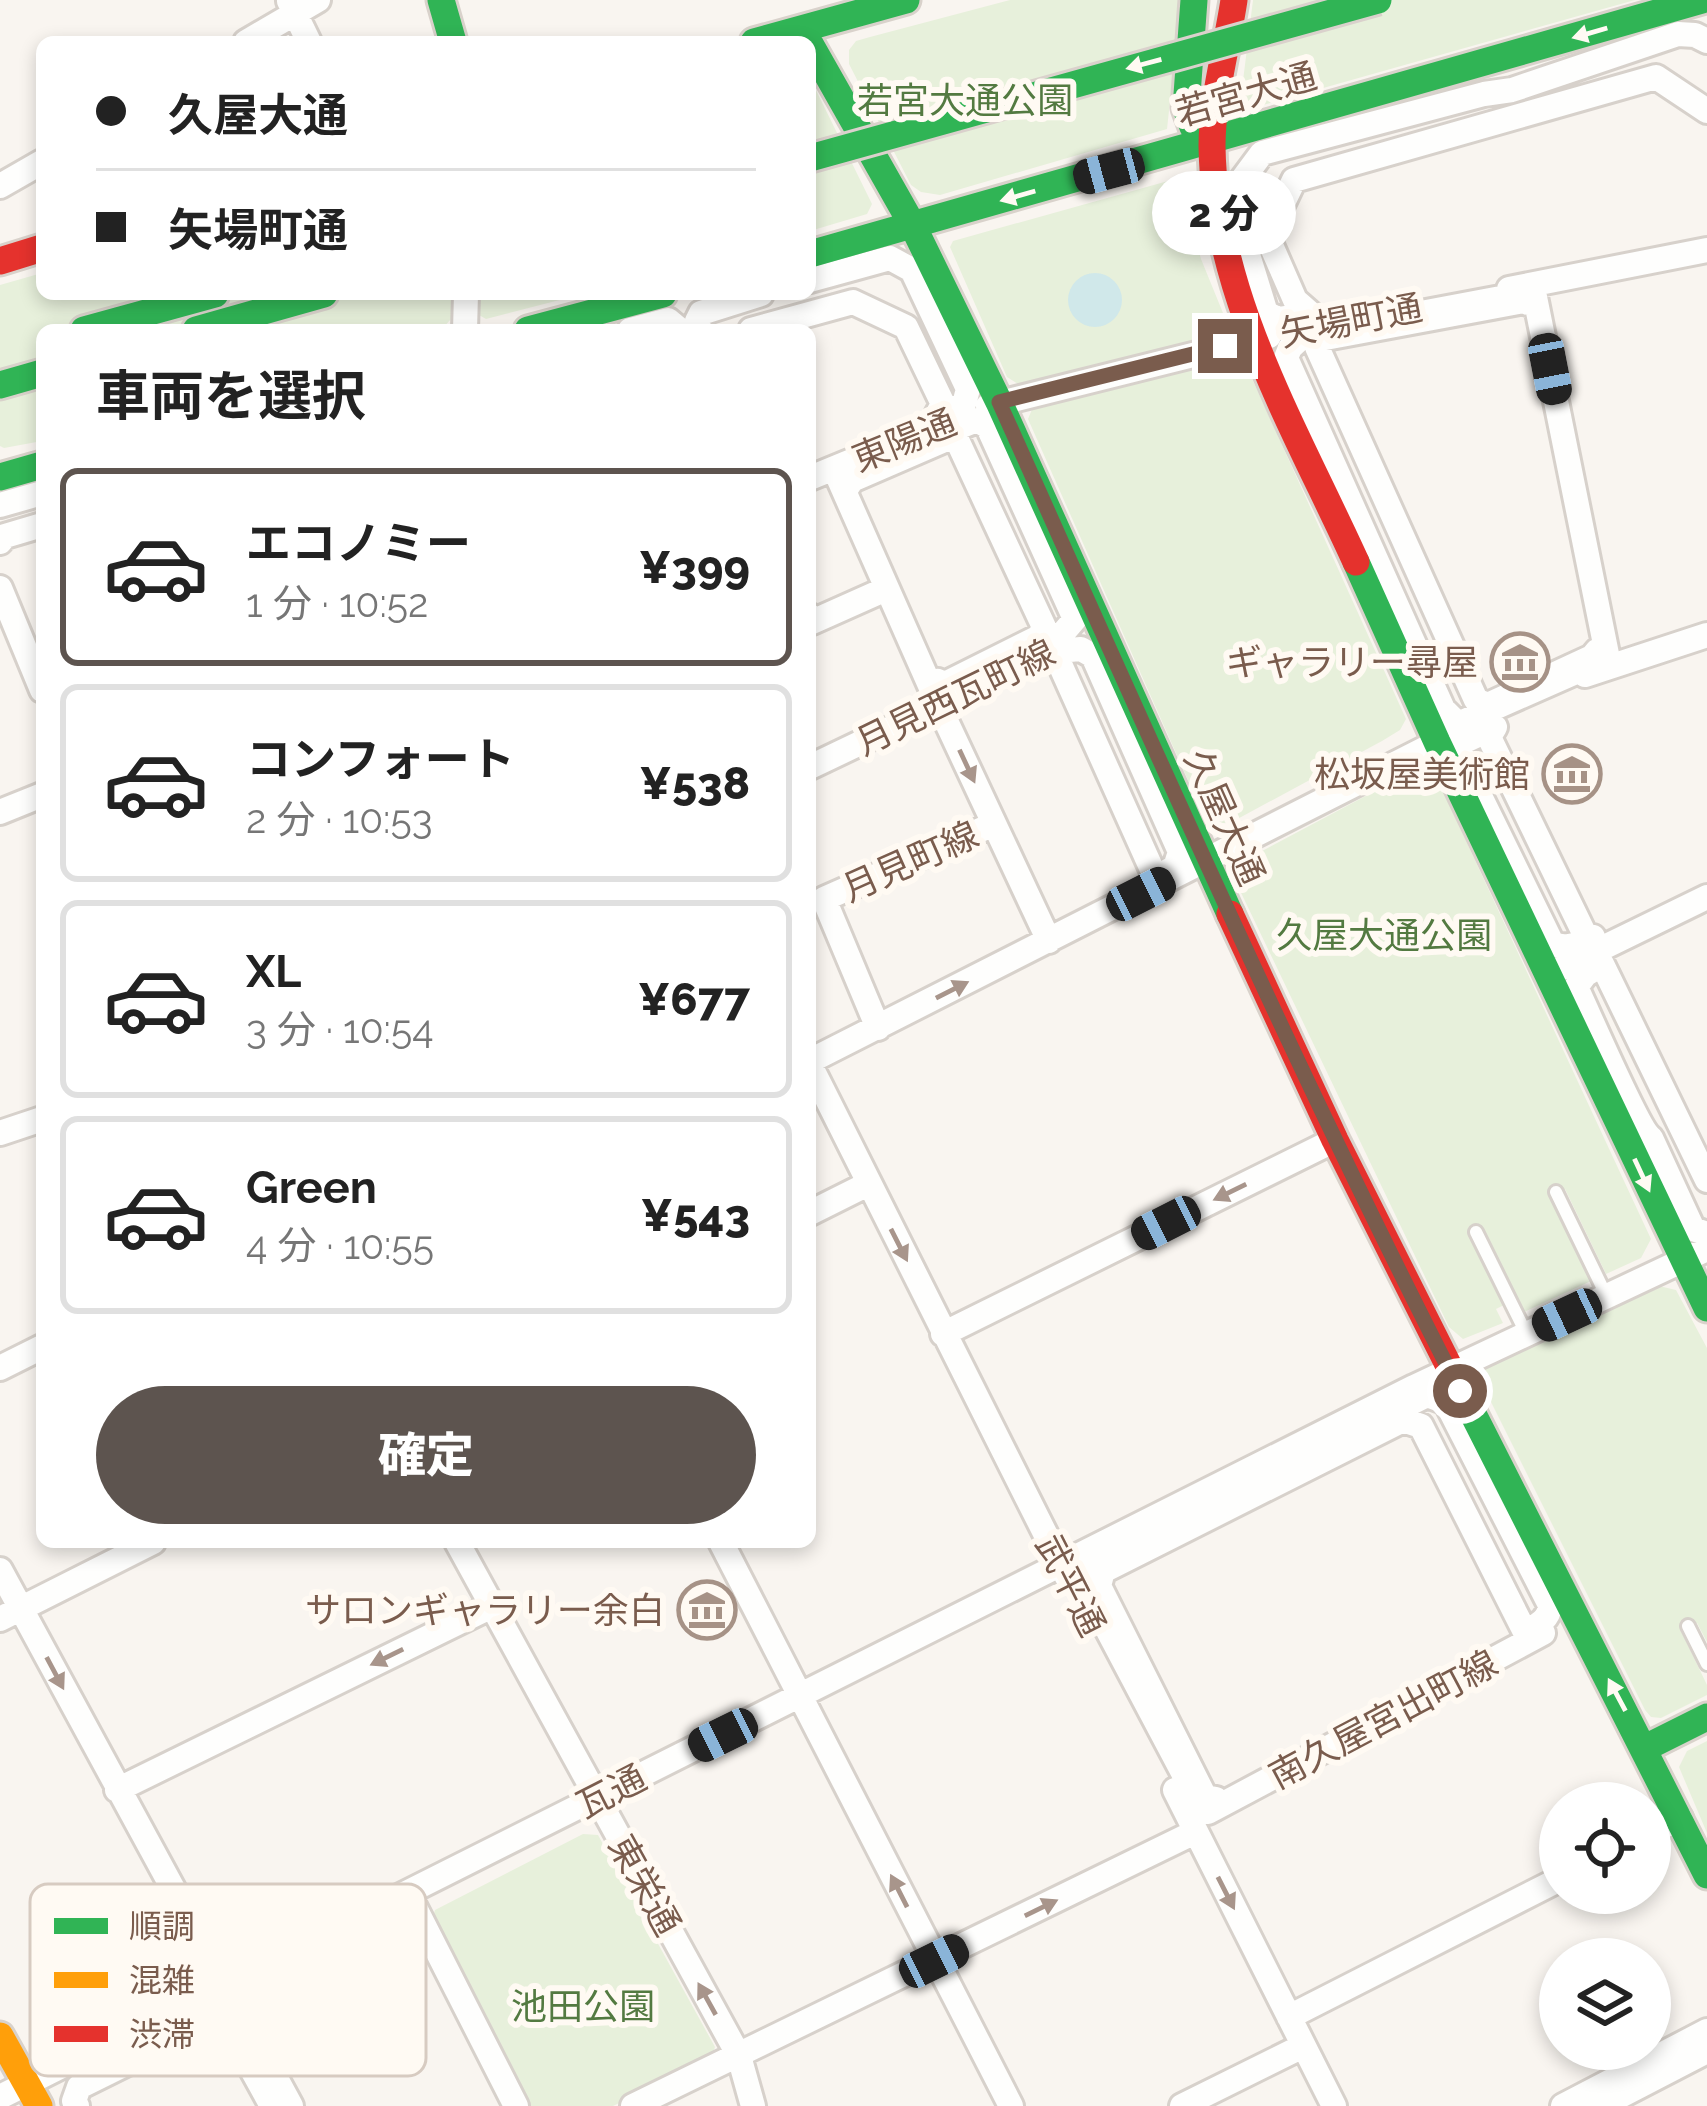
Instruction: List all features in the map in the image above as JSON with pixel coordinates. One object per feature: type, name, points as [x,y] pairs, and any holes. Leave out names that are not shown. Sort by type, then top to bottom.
[{"type":"main road","points":[[441,0],[451,36]]},
{"type":"main road","name":"久屋大通","points":[[791,0],[806,36]]},
{"type":"main road","points":[[815,36],[905,0]]},
{"type":"main road","points":[[1194,0],[1186,108],[1193,127],[1212,142]]},
{"type":"main road","points":[[816,156],[1378,0]]},
{"type":"main road","name":"若宮大通","points":[[816,252],[1702,0]]},
{"type":"main road","points":[[816,128],[1242,3],[1212,142],[1219,234],[1255,339],[1547,975],[1695,1255],[1707,1308]]},
{"type":"main road","name":"久屋大通","points":[[816,55],[913,226],[999,402],[1335,1140],[1707,1875]]},
{"type":"main road","points":[[0,261],[36,250]]},
{"type":"main road","points":[[107,324],[193,300]]},
{"type":"main road","points":[[218,324],[304,300]]},
{"type":"main road","points":[[550,324],[640,300]]},
{"type":"main road","points":[[0,385],[36,375]]},
{"type":"main road","points":[[0,477],[36,467]]},
{"type":"main road","points":[[1645,1748],[1707,1717]]},
{"type":"main road","points":[[0,2036],[33,2096]]},
{"type":"street","points":[[254,36],[292,7],[318,0]]},
{"type":"street","points":[[292,7],[306,36]]},
{"type":"street","points":[[1707,41],[1678,34],[1512,90],[1262,153],[1239,184],[1244,239],[1266,313],[1277,319],[1311,314],[1295,300],[1267,236],[1294,180],[1656,77],[1707,111]]},
{"type":"street","points":[[0,187],[36,166]]},
{"type":"street","points":[[1707,258],[1546,300],[1545,292],[1551,288],[1707,258]]},
{"type":"street","name":"矢場町通","points":[[999,402],[1255,339],[1707,258]]},
{"type":"street","points":[[774,324],[853,302],[906,327],[943,404],[937,415],[967,400],[968,389],[905,264],[882,259],[816,278]]},
{"type":"street","points":[[1528,293],[1320,339],[1317,346],[1476,700],[1489,705],[1597,651],[1594,664],[1458,724],[1443,709],[1286,358],[1304,335],[1522,294],[1528,303],[1528,293]]},
{"type":"street","points":[[1528,293],[1609,664]]},
{"type":"street","points":[[700,324],[701,313],[742,300]]},
{"type":"street","name":"東陽通","points":[[822,473],[999,402]]},
{"type":"street","points":[[971,421],[988,427],[1075,619],[1063,633],[952,689],[941,687],[938,681],[945,684],[1039,637],[1044,627],[958,442],[949,438],[848,486],[848,475],[971,421]]},
{"type":"street","points":[[822,473],[886,589],[1049,941]]},
{"type":"street","points":[[0,505],[36,495]]},
{"type":"street","points":[[0,542],[4,536],[36,527]]},
{"type":"street","points":[[0,587],[7,640],[36,681]]},
{"type":"street","points":[[816,620],[886,589]]},
{"type":"street","points":[[0,603],[8,624],[7,640]]},
{"type":"street","name":"月見西瓦町線","points":[[816,764],[1099,625]]},
{"type":"street","points":[[816,1060],[1437,742],[1609,664],[1707,635]]},
{"type":"street","points":[[1082,649],[1093,656],[1180,852],[1175,867],[1152,880],[1154,874],[1059,662],[1051,659],[1069,650],[1082,649]]},
{"type":"street","points":[[1495,727],[1489,736],[1586,935],[1593,937],[1567,947],[1552,944],[1459,751],[1463,742],[1495,727]]},
{"type":"street","points":[[0,812],[36,797]]},
{"type":"street","name":"月見町線","points":[[878,1028],[824,899],[994,824]]},
{"type":"street","points":[[1547,975],[1707,897]]},
{"type":"street","points":[[1707,1180],[1602,964],[1588,971],[1576,987],[1630,1098],[1632,1112],[1641,1131],[1651,1138],[1693,1228],[1707,1234]]},
{"type":"street","name":"武平通","points":[[816,1076],[1334,2106]]},
{"type":"street","points":[[0,1133],[36,1121]]},
{"type":"street","points":[[943,1334],[1335,1140]]},
{"type":"street","points":[[816,1210],[868,1184]]},
{"type":"street","name":"瓦通","points":[[426,1885],[1414,1387],[1695,1255]]},
{"type":"street","points":[[0,1368],[36,1350]]},
{"type":"street","points":[[1427,1395],[1446,1402],[1550,1605],[1543,1622],[1526,1632],[1421,1426],[1402,1420],[1103,1571],[1099,1586],[1117,1624],[1205,1797],[1216,1798],[1203,1804],[1192,1796],[1088,1593],[1083,1574],[1094,1561],[1427,1395]]},
{"type":"street","points":[[10,1614],[141,1548]]},
{"type":"street","name":"東栄通","points":[[461,1548],[739,2056],[752,2106]]},
{"type":"street","points":[[724,1548],[1011,2106]]},
{"type":"street","points":[[0,1570],[10,1614],[170,1884]]},
{"type":"street","points":[[118,1790],[492,1606]]},
{"type":"street","name":"南久屋宮出町線","points":[[633,2106],[934,1961],[1193,1827],[1575,1616]]},
{"type":"street","points":[[1671,1822],[1680,1818]]},
{"type":"street","points":[[1288,2017],[1539,1890]]},
{"type":"street","points":[[426,1927],[517,2106]]},
{"type":"street","points":[[1563,2106],[1707,2031]]},
{"type":"street","points":[[1181,2106],[1303,2046]]},
{"type":"street","points":[[1588,2106],[1707,2048]]},
{"type":"street","points":[[1601,2106],[1707,2048]]},
{"type":"street","name":"瓦通","points":[[0,2097],[33,2096],[68,2076]]},
{"type":"street","points":[[54,2106],[56,2095],[71,2076]]},
{"type":"street","points":[[77,2106],[79,2086],[99,2076]]},
{"type":"street","points":[[258,2076],[276,2106]]},
{"type":"street","points":[[261,2076],[276,2106]]},
{"type":"street","points":[[275,2076],[291,2106]]},
{"type":"lane","points":[[1556,1192],[1607,1297]]},
{"type":"lane","points":[[1476,1232],[1527,1334]]},
{"type":"lane","points":[[1688,1627],[1707,1664]]},
{"type":"green space","name":"若宮大通公園","points":[[1010,0],[1181,0],[1167,129],[940,195],[921,192],[911,185],[849,64],[849,50],[856,41]]},
{"type":"green space","points":[[1253,0],[1635,0],[1256,107],[1241,97]]},
{"type":"green space","name":"若宮大通公園","points":[[816,90],[872,204],[867,214],[816,229]]},
{"type":"green space","points":[[1168,181],[1182,190],[1201,259],[1223,313],[1214,335],[1029,385],[1021,386],[1007,377],[950,247],[953,241]]},
{"type":"green space","points":[[36,275],[36,300],[454,300],[446,324],[36,324],[36,442],[4,448],[0,446],[0,285]]},
{"type":"green space","points":[[479,300],[560,300],[486,319],[479,315]]},
{"type":"green space","name":"久屋大通公園","points":[[1238,356],[1406,719],[1400,730],[1382,741],[1230,823],[1219,823],[1203,814],[1028,419],[1033,407]]},
{"type":"green space","name":"久屋大通公園","points":[[1421,770],[1433,774],[1440,785],[1651,1239],[1641,1258],[1606,1274],[1565,1189],[1550,1195],[1591,1281],[1522,1313],[1483,1230],[1471,1235],[1504,1305],[1496,1309],[1503,1323],[1463,1339],[1449,1327],[1233,876],[1249,858]]},
{"type":"green space","points":[[1659,1286],[1676,1290],[1707,1348],[1707,1642],[1697,1623],[1681,1631],[1707,1685],[1707,1695],[1661,1718],[1645,1710],[1481,1382],[1490,1366]]},
{"type":"green space","points":[[1707,1741],[1707,1833],[1679,1767],[1687,1751]]},
{"type":"green space","name":"池田公園","points":[[583,1834],[598,1835],[715,2047],[711,2059],[613,2106],[527,2106],[432,1919],[435,1910]]},
{"type":"water","points":[[1095,273],[1114,281],[1122,300],[1114,319],[1095,327],[1076,319],[1068,300],[1076,281]]},
{"type":"traffic: fast","points":[[441,0],[451,36]]},
{"type":"traffic: fast","points":[[776,36],[906,0]]},
{"type":"traffic: fast","points":[[1194,0],[1186,108],[1193,127],[1212,142]]},
{"type":"traffic: fast","points":[[816,156],[1378,0]]},
{"type":"traffic: fast","points":[[816,252],[1702,0]]},
{"type":"traffic: fast","points":[[816,55],[913,226],[999,402],[1230,914]]},
{"type":"traffic: fast","points":[[106,324],[193,300]]},
{"type":"traffic: fast","points":[[217,324],[303,300]]},
{"type":"traffic: fast","points":[[550,324],[640,300]]},
{"type":"traffic: fast","points":[[0,385],[36,375]]},
{"type":"traffic: fast","points":[[0,477],[36,467]]},
{"type":"traffic: fast","points":[[1356,562],[1707,1308]]},
{"type":"traffic: fast","points":[[1468,1404],[1707,1875]]},
{"type":"traffic: fast","points":[[1645,1748],[1707,1717]]},
{"type":"traffic: slow","points":[[0,2036],[39,2106]]},
{"type":"traffic: jam","points":[[1234,0],[1212,146],[1227,255],[1262,360],[1356,562]]},
{"type":"traffic: jam","points":[[0,261],[36,250]]},
{"type":"traffic: jam","points":[[1230,914],[1335,1140],[1468,1404]]},
{"type":"place","name":"ギャラリー尋屋","points":[[1520,662]]},
{"type":"place","name":"松坂屋美術館","points":[[1572,774]]},
{"type":"place","name":"サロンギャラリー余白","points":[[707,1610]]},
{"type":"route","points":[[1225,346],[999,402],[1222,898],[1460,1391]]}]
